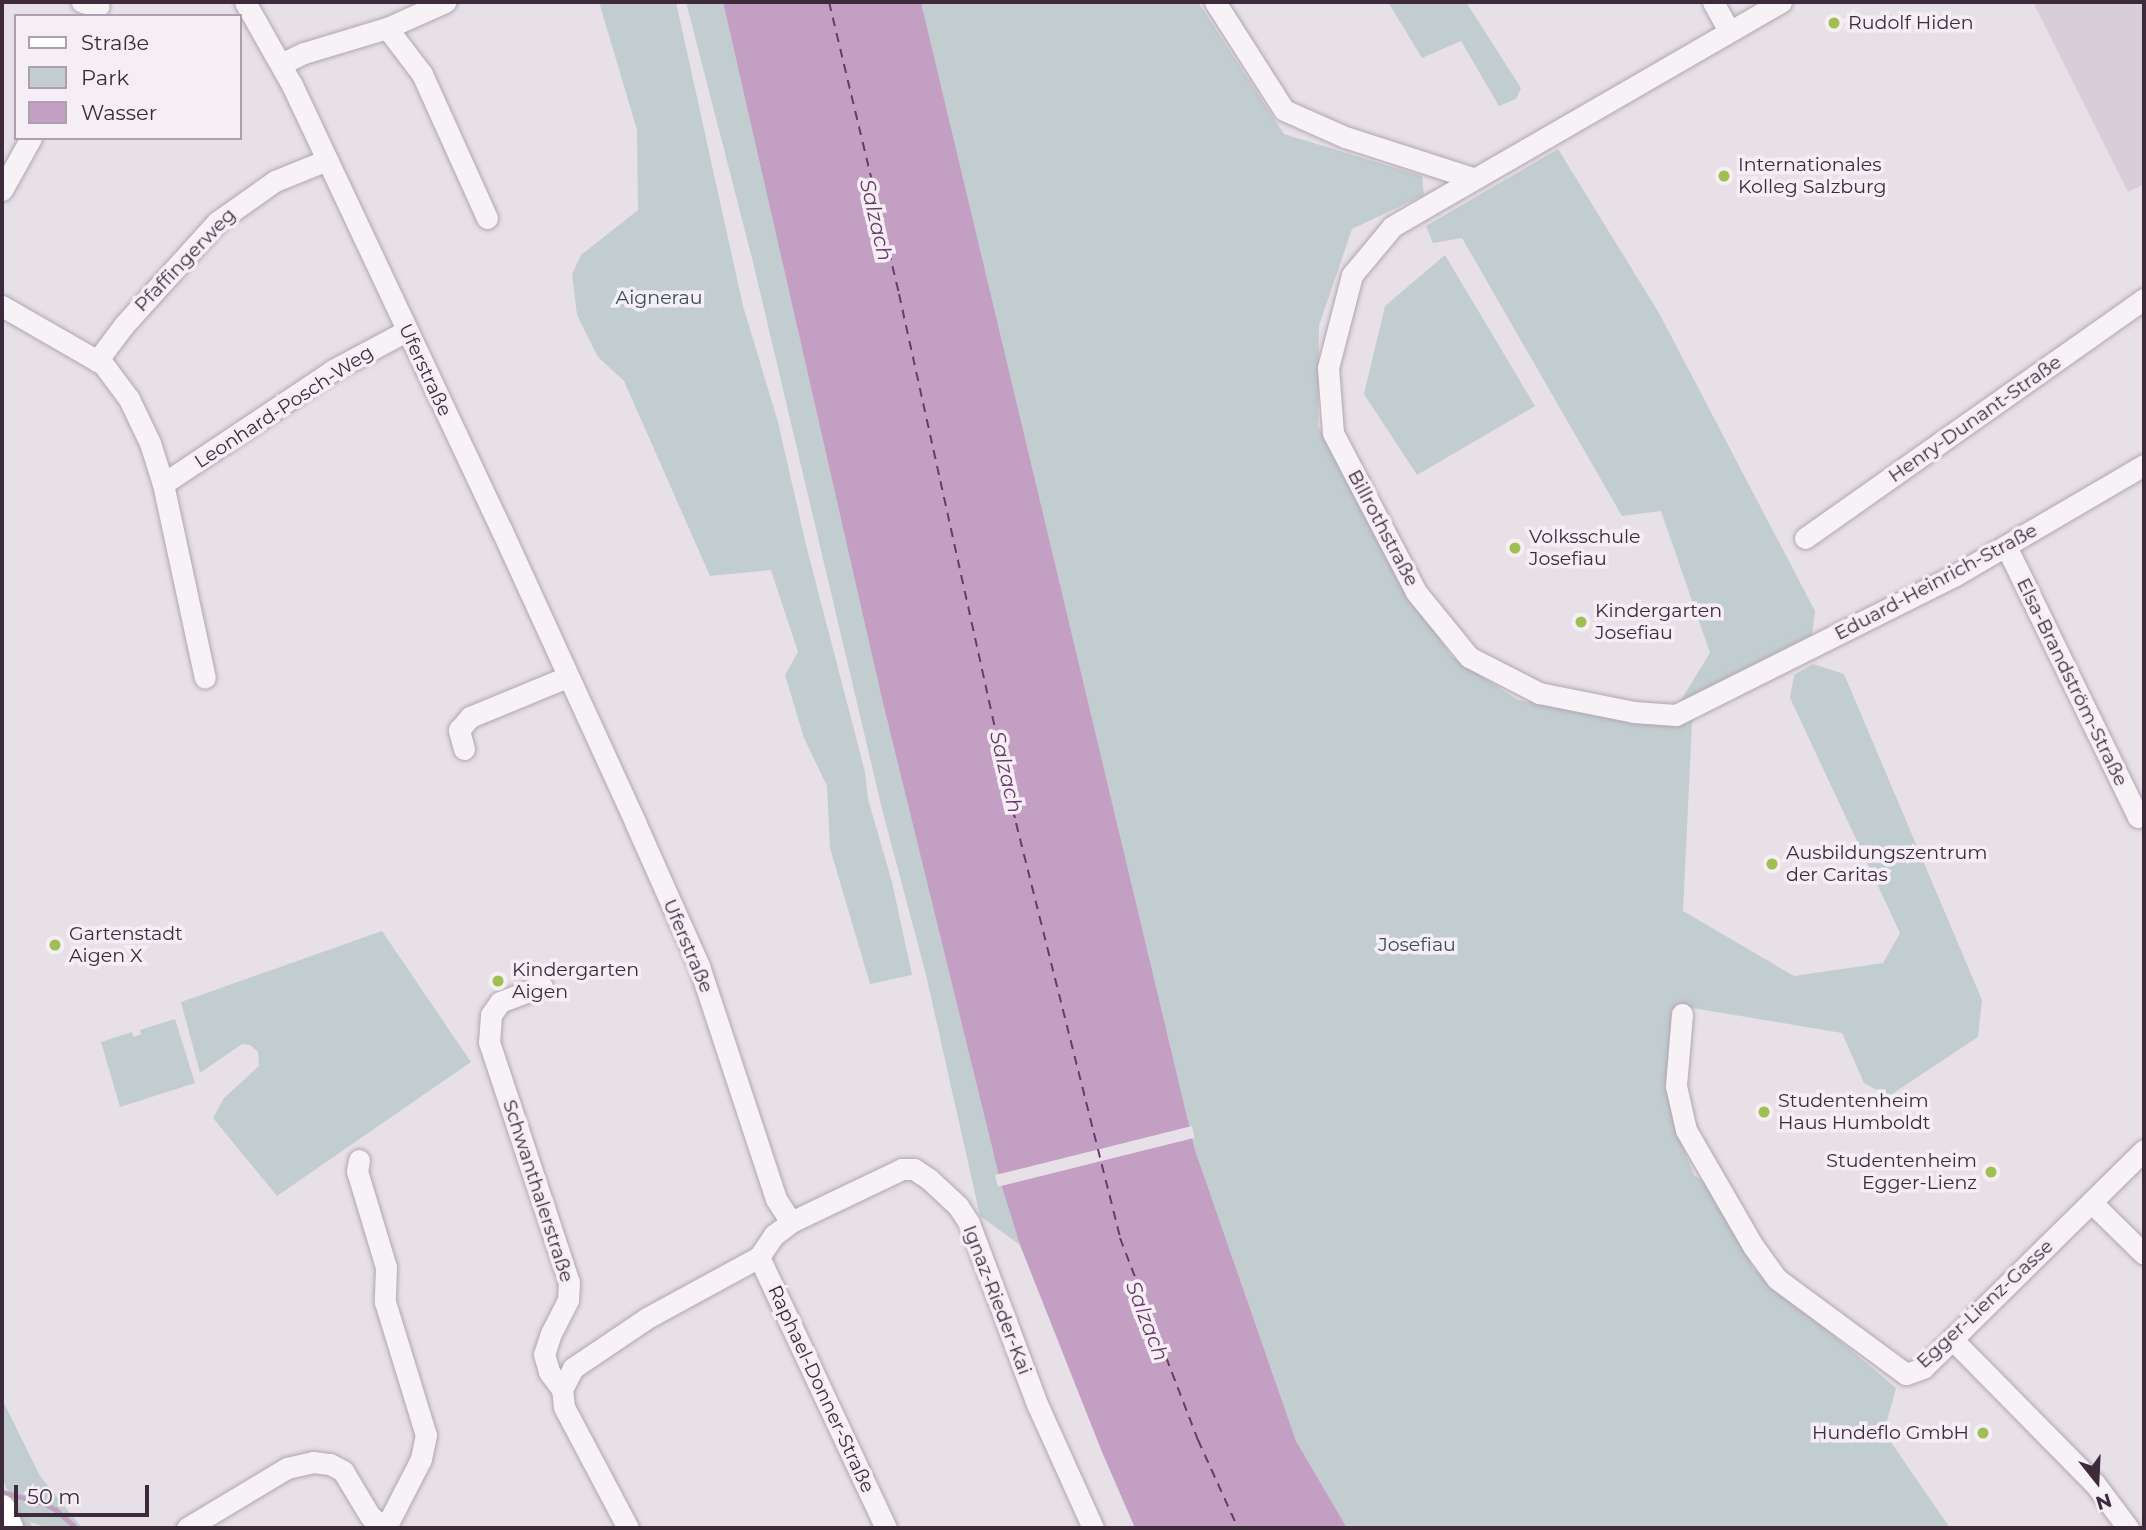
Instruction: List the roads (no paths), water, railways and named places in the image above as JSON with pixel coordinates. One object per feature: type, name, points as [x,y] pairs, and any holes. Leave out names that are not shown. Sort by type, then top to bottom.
[{"type":"main road","points":[[2,1508],[10,1528]]},
{"type":"street","name":"Uferstraße","points":[[245,2],[281,64],[502,531],[699,966],[776,1199],[791,1222]]},
{"type":"street","points":[[281,64],[304,53],[387,28],[445,2]]},
{"type":"street","points":[[1215,2],[1284,110],[1345,137],[1473,178]]},
{"type":"street","points":[[1713,2],[1729,31]]},
{"type":"street","name":"Billrothstraße","points":[[1724,693],[1676,715],[1634,712],[1539,693],[1469,657],[1416,592],[1333,433],[1328,368],[1352,275],[1392,227],[1473,178],[1552,137],[1781,2]]},
{"type":"street","points":[[387,28],[422,74],[487,218]]},
{"type":"street","points":[[2,190],[30,140]]},
{"type":"street","name":"Pfaffingerweg","points":[[97,361],[124,325],[216,222],[275,181],[327,160]]},
{"type":"street","name":"Henry-Dunant-Straße","points":[[1805,538],[2144,299]]},
{"type":"street","points":[[2,306],[97,361],[110,371],[129,399],[150,443],[163,484],[205,678]]},
{"type":"street","name":"Leonhard-Posch-Weg","points":[[163,484],[333,370],[406,331]]},
{"type":"street","name":"Eduard-Heinrich-Straße","points":[[1724,693],[1954,576],[2144,465]]},
{"type":"street","name":"Elsa-Brandström-Straße","points":[[2006,546],[2141,815]]},
{"type":"street","points":[[464,749],[459,730],[470,718],[568,677]]},
{"type":"street","name":"Schwanthalerstraße","points":[[542,986],[500,1002],[493,1010],[489,1029],[492,1054],[569,1282],[568,1300],[551,1332],[544,1354],[548,1372],[562,1389],[567,1418],[628,1528]]},
{"type":"street","name":"Egger-Lienz-Gasse","points":[[1682,1014],[1676,1086],[1686,1130],[1753,1246],[1777,1279],[1906,1374],[1923,1368],[2144,1150]]},
{"type":"street","points":[[187,1528],[287,1468],[313,1462],[330,1464],[343,1471],[370,1516],[385,1528],[421,1459],[426,1435],[386,1302],[387,1271],[357,1171],[359,1160]]},
{"type":"street","name":"Ignaz-Rieder-Kai","points":[[562,1389],[573,1368],[592,1353],[647,1318],[759,1257],[774,1235],[791,1222],[902,1169],[914,1169],[950,1198],[965,1217],[978,1242],[1037,1404],[1093,1528]]},
{"type":"street","points":[[2091,1202],[2144,1254]]},
{"type":"street","name":"Raphael-Donner-Straße","points":[[759,1257],[879,1526]]},
{"type":"street","points":[[1952,1339],[2095,1484],[2128,1528]]},
{"type":"water","name":"Salzach","points":[[723,2],[921,2],[1195,1150],[1296,1441],[1347,1528],[1135,1528],[1102,1452],[1020,1245],[1001,1184],[882,699]]},
{"type":"waterway","points":[[2,1492],[43,1503],[56,1510],[76,1528]]},
{"type":"place","name":"Rudolf Hiden","points":[[1834,23]]},
{"type":"place","name":"Internationales Kolleg Salzburg","points":[[1724,176]]},
{"type":"place","name":"Volksschule Josefiau","points":[[1515,548]]},
{"type":"place","name":"Kindergarten Josefiau","points":[[1581,622]]},
{"type":"place","name":"Ausbildungszentrum der Caritas","points":[[1772,864]]},
{"type":"place","name":"Gartenstadt Aigen X","points":[[55,945]]},
{"type":"place","name":"Kindergarten Aigen","points":[[498,981]]},
{"type":"place","name":"Studentenheim Haus Humboldt","points":[[1764,1112]]},
{"type":"place","name":"Studentenheim Egger-Lienz","points":[[1991,1172]]},
{"type":"place","name":"Hundeflo GmbH","points":[[1983,1433]]},
{"type":"park label","name":"Aignerau","points":[[659,298]]},
{"type":"park label","name":"Josefiau","points":[[1417,945]]}]
